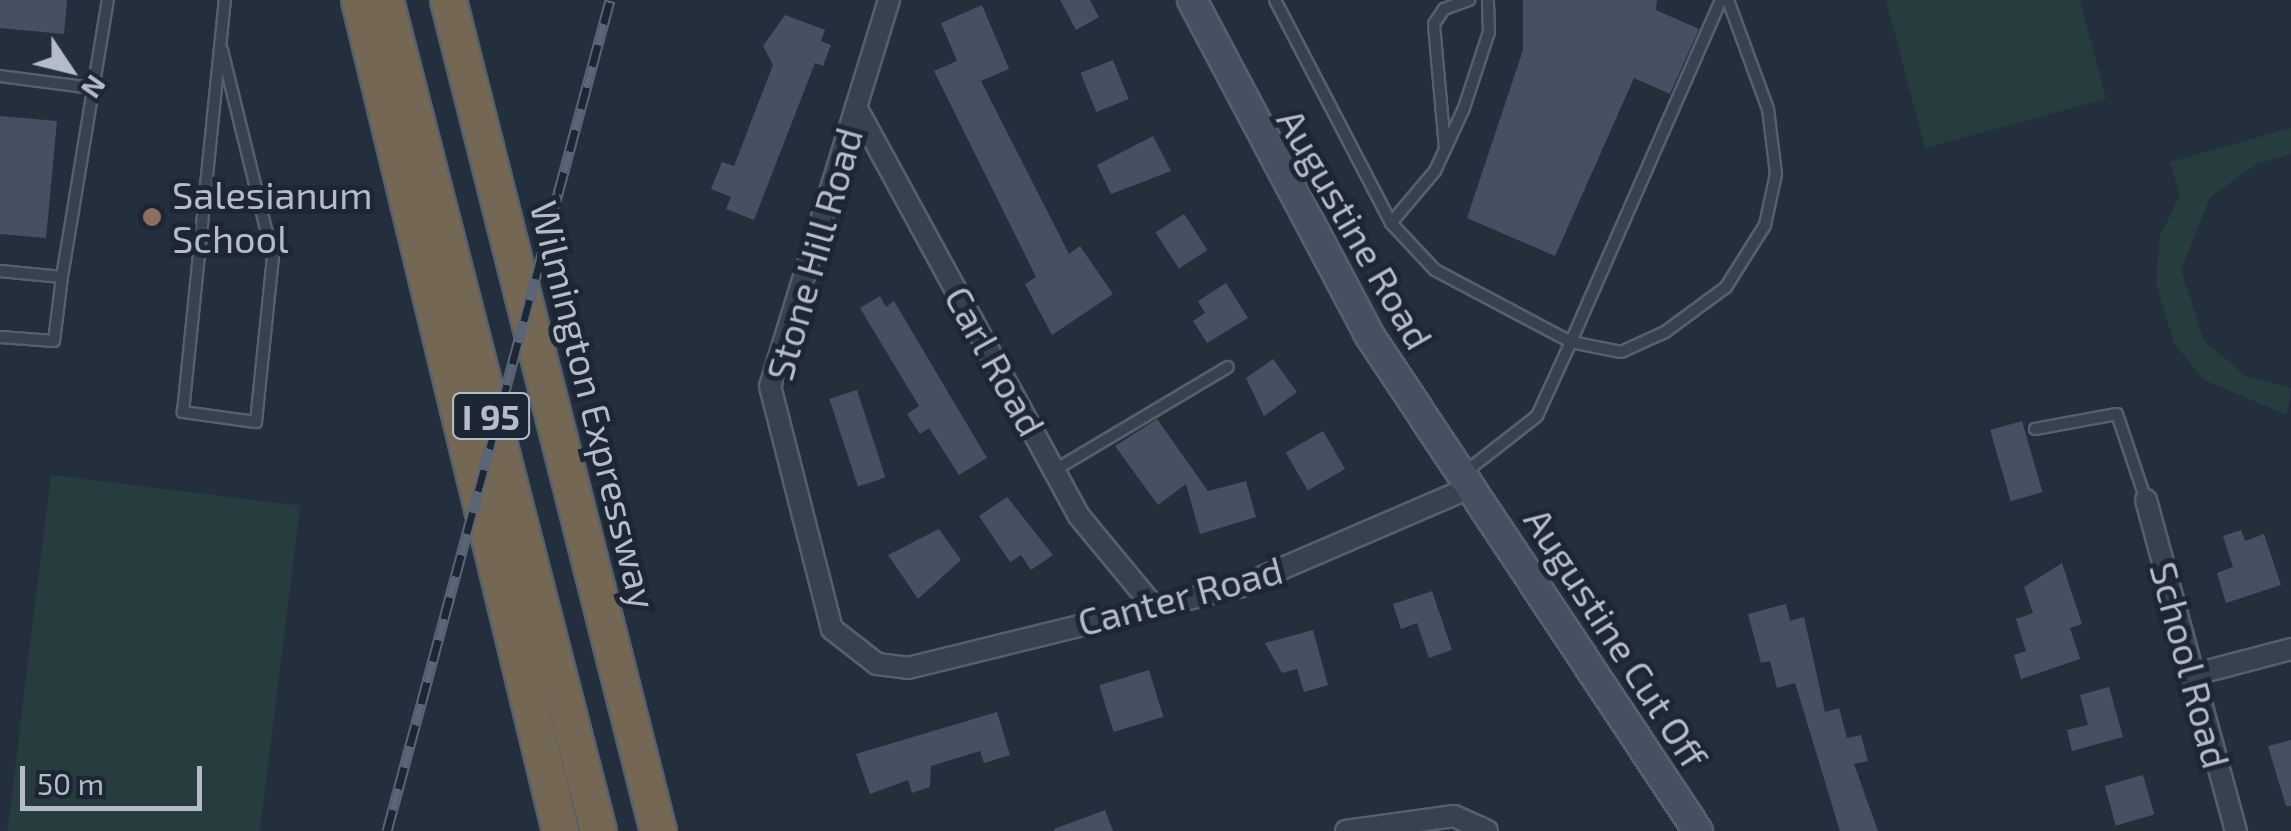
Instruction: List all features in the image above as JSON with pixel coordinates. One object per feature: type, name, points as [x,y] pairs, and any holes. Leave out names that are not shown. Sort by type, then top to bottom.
[{"type":"highway","points":[[359,0],[560,831]]},
{"type":"highway","name":"I 95","points":[[384,0],[598,831]]},
{"type":"highway","name":"Wilmington Expressway","points":[[448,0],[658,831]]},
{"type":"street","name":"Stone Hill Road","points":[[877,664],[832,629],[770,386],[890,0]]},
{"type":"street","name":"Augustine Road","points":[[1192,0],[1284,187],[1466,480]]},
{"type":"street","name":"Carl Road","points":[[856,107],[1054,470],[1152,604]]},
{"type":"street","name":"Canter Road","points":[[877,664],[908,668],[1152,604],[1238,587],[1466,480]]},
{"type":"street","name":"Augustine Cut Off","points":[[1466,480],[1698,831]]},
{"type":"street","name":"School Road","points":[[2146,500],[2236,831]]},
{"type":"street","points":[[2192,674],[2291,648]]},
{"type":"street","points":[[1346,831],[1437,816],[1487,831]]},
{"type":"lane","points":[[0,337],[54,342],[108,0]]},
{"type":"lane","points":[[222,50],[273,257],[256,422],[183,412],[225,0]]},
{"type":"lane","points":[[1275,0],[1391,223],[1435,270],[1571,342],[1622,352],[1665,332],[1726,287],[1766,225],[1776,174],[1768,108],[1724,0]]},
{"type":"lane","points":[[1445,149],[1434,24],[1444,8],[1469,0]]},
{"type":"lane","points":[[1391,223],[1445,149],[1489,32],[1488,0]]},
{"type":"lane","points":[[1466,480],[1537,416],[1724,0]]},
{"type":"lane","points":[[0,76],[93,88]]},
{"type":"lane","points":[[0,271],[62,277]]},
{"type":"lane","points":[[1054,470],[1228,367]]},
{"type":"lane","points":[[2035,429],[2117,414],[2146,500]]},
{"type":"green space","points":[[1886,0],[2080,0],[2106,99],[1925,148]]},
{"type":"green space","points":[[2291,128],[2291,154],[2257,164],[2210,197],[2181,270],[2204,341],[2246,376],[2291,388],[2287,415],[2204,380],[2174,343],[2156,283],[2160,236],[2180,195],[2170,162]]},
{"type":"green space","points":[[51,475],[300,506],[260,831],[7,831]]},
{"type":"building","points":[[0,0],[67,0],[64,34],[0,28]]},
{"type":"building","points":[[1060,0],[1090,0],[1099,17],[1076,30]]},
{"type":"building","points":[[1523,0],[1657,0],[1656,10],[1699,29],[1670,94],[1634,78],[1555,256],[1467,218],[1523,50]]},
{"type":"building","points":[[982,5],[1009,69],[981,81],[1069,254],[1080,246],[1113,294],[1052,335],[1025,284],[1036,277],[934,71],[957,61],[941,23]]},
{"type":"building","points":[[785,15],[825,30],[821,41],[831,45],[823,66],[815,63],[754,220],[726,209],[731,197],[711,189],[722,162],[734,166],[773,65],[763,46]]},
{"type":"building","points":[[1113,60],[1129,99],[1096,112],[1081,73]]},
{"type":"building","points":[[0,116],[57,121],[46,238],[0,234]]},
{"type":"building","points":[[1153,136],[1171,171],[1111,194],[1097,165]]},
{"type":"building","points":[[1184,214],[1207,250],[1179,269],[1155,233]]},
{"type":"building","points":[[1226,283],[1248,318],[1207,343],[1193,321],[1205,313],[1198,301]]},
{"type":"building","points":[[880,296],[886,307],[894,301],[987,458],[959,475],[929,428],[920,434],[907,414],[919,406],[860,308]]},
{"type":"building","points":[[1273,359],[1297,392],[1264,416],[1246,378]]},
{"type":"building","points":[[857,390],[885,477],[858,486],[829,399]]},
{"type":"building","points":[[1157,419],[1208,491],[1246,481],[1256,517],[1200,534],[1186,484],[1158,505],[1115,446]]},
{"type":"building","points":[[2022,421],[2042,492],[2011,501],[1990,430]]},
{"type":"building","points":[[1323,431],[1345,469],[1308,491],[1286,452]]},
{"type":"building","points":[[1007,497],[1053,555],[1031,570],[1021,555],[1010,562],[979,516]]},
{"type":"building","points":[[939,529],[961,560],[918,599],[888,555]]},
{"type":"building","points":[[2241,530],[2245,541],[2264,534],[2281,585],[2226,603],[2217,573],[2233,567],[2223,536]]},
{"type":"building","points":[[2062,563],[2082,624],[2070,628],[2080,659],[2021,679],[2014,655],[2026,651],[2016,619],[2033,613],[2024,587]]},
{"type":"building","points":[[1432,591],[1452,650],[1429,658],[1417,623],[1401,629],[1393,604]]},
{"type":"building","points":[[1786,604],[1790,621],[1804,617],[1825,712],[1839,708],[1847,738],[1861,735],[1868,761],[1854,764],[1878,831],[1840,831],[1795,683],[1777,688],[1770,661],[1761,663],[1748,614]]},
{"type":"building","points":[[1313,630],[1328,685],[1304,692],[1297,669],[1282,673],[1265,643]]},
{"type":"building","points":[[1149,670],[1163,717],[1114,732],[1099,685]]},
{"type":"building","points":[[2109,687],[2123,737],[2072,751],[2067,730],[2088,725],[2080,695]]},
{"type":"building","points":[[997,712],[1010,755],[984,763],[980,751],[931,766],[930,787],[912,793],[908,780],[870,794],[856,754]]},
{"type":"building","points":[[2291,740],[2291,806],[2286,806],[2268,746]]},
{"type":"building","points":[[2143,775],[2154,814],[2116,825],[2105,786]]},
{"type":"building","points":[[1105,810],[1113,831],[1054,831],[1054,829]]},
{"type":"railway","points":[[387,831],[610,0]]},
{"type":"place","name":"Salesianum School","points":[[152,217]]}]
